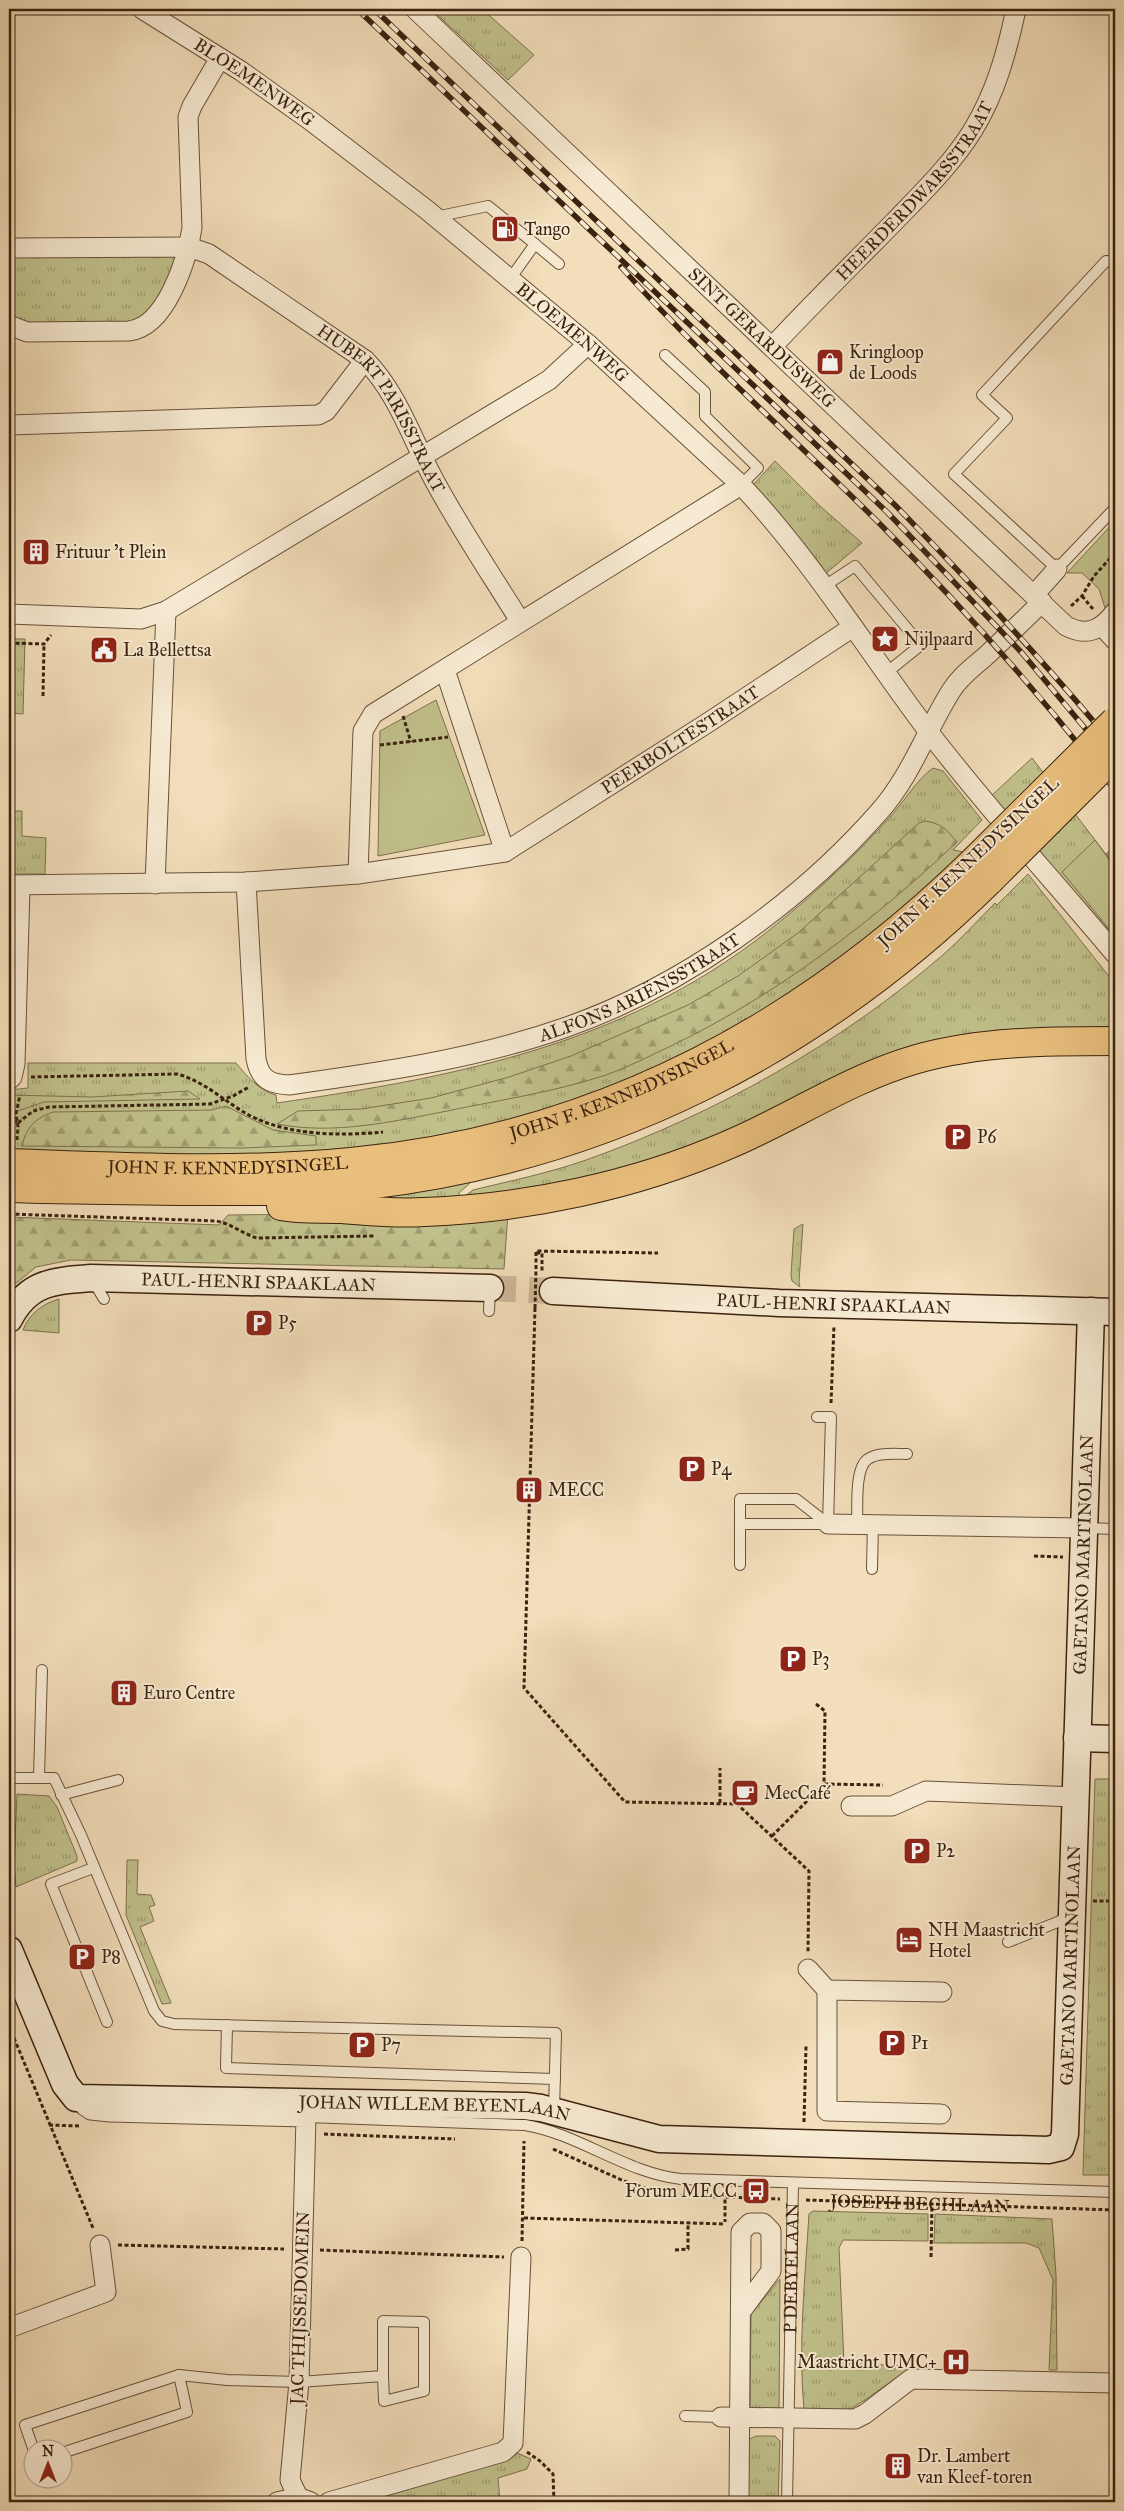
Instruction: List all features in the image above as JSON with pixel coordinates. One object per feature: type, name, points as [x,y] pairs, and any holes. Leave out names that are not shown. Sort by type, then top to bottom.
[{"type":"main road","name":"JOHN F. KENNEDYSINGEL","points":[[9,1188],[254,1191],[342,1188],[445,1174],[569,1141],[609,1128],[684,1097],[770,1051],[860,992],[923,943],[982,870],[1115,721]]},
{"type":"main road","name":"JOHN F. KENNEDYSINGEL","points":[[12,1154],[235,1166],[342,1163],[440,1150],[546,1124],[628,1094],[680,1072],[781,1016],[885,943],[920,913],[982,870],[1115,755]]},
{"type":"main road","points":[[254,1191],[284,1207],[425,1212],[518,1203],[620,1182],[700,1156],[784,1119],[873,1073],[920,1058],[951,1052],[1024,1043],[1115,1041]]},
{"type":"street","name":"BLOEMENWEG","points":[[142,9],[220,58],[311,121],[435,216],[588,344],[741,484],[765,510],[824,587],[929,732],[1115,954]]},
{"type":"street","name":"SINT GERARDUSWEG","points":[[414,9],[1066,626],[1080,632],[1092,632],[1102,626]]},
{"type":"street","name":"HEERDERDWARSSTRAAT","points":[[772,347],[906,209],[960,149],[974,129],[996,85],[1004,63],[1016,9]]},
{"type":"street","points":[[9,325],[27,332],[137,330],[159,314],[190,247],[192,228],[188,117],[192,106],[220,58]]},
{"type":"street","points":[[9,248],[190,247]]},
{"type":"street","name":"HUBERT PARISSTRAAT","points":[[190,247],[209,254],[365,360],[374,370],[411,430],[432,477],[520,621]]},
{"type":"street","points":[[9,614],[141,618],[166,611],[549,380],[588,344]]},
{"type":"street","points":[[9,425],[318,414],[326,411],[365,360]]},
{"type":"street","points":[[358,874],[362,748],[363,731],[367,720],[373,714],[520,621],[741,484]]},
{"type":"street","name":"ALFONS ARIËNSSTRAAT","points":[[264,1078],[274,1084],[288,1085],[421,1066],[520,1042],[602,1014],[646,993],[718,951],[820,872],[882,809],[910,768],[956,684],[1038,599],[1057,570]]},
{"type":"street","points":[[155,884],[166,611]]},
{"type":"street","points":[[1115,612],[1102,626],[1115,640]]},
{"type":"street","name":"PEERBOLTESTRAAT","points":[[505,852],[709,722],[853,627]]},
{"type":"street","points":[[16,1082],[14,886],[246,882],[358,874],[505,852],[445,670]]},
{"type":"street","points":[[246,882],[256,1059],[260,1073],[264,1078]]},
{"type":"street","name":"PAUL-HENRI SPAAKLAAN","points":[[9,1319],[30,1291],[52,1281],[98,1289],[489,1300]]},
{"type":"street","name":"PAUL-HENRI SPAAKLAAN","points":[[543,1290],[834,1304],[1103,1311]]},
{"type":"street","name":"GAETANO MARTINOLAAN","points":[[941,2147],[1055,2150],[1063,2144],[1065,2134],[1079,1908],[1075,1797],[1084,1528],[1103,1311]]},
{"type":"street","points":[[828,1524],[1084,1528]]},
{"type":"street","points":[[1077,1738],[1115,1739]]},
{"type":"street","points":[[851,1806],[892,1806],[926,1791],[1075,1797]]},
{"type":"street","points":[[9,1950],[65,2084],[83,2104]]},
{"type":"street","points":[[808,1969],[827,1990],[827,2110],[941,2114]]},
{"type":"street","points":[[827,1990],[942,1992]]},
{"type":"street","name":"JOHAN WILLEM BEYENLAAN","points":[[83,2104],[525,2106],[652,2139],[941,2147]]},
{"type":"street","name":"JOHAN WILLEM BEYENLAAN","points":[[83,2104],[306,2125]]},
{"type":"street","name":"JAC THIJSSEDOMEIN","points":[[304,2500],[290,2480],[299,2382],[306,2125]]},
{"type":"street","points":[[9,2328],[106,2292],[100,2245]]},
{"type":"street","points":[[329,2502],[503,2452],[513,2443],[521,2257]]},
{"type":"street","points":[[739,2502],[742,2310]]},
{"type":"street","points":[[721,2418],[855,2419],[865,2414],[911,2379],[1115,2383]]},
{"type":"street","points":[[276,2502],[304,2500]]},
{"type":"lane","points":[[435,216],[488,206],[559,264]]},
{"type":"lane","points":[[510,279],[536,244]]},
{"type":"lane","points":[[1115,262],[1106,261],[982,395],[1007,418],[954,474],[1057,570],[1115,508]]},
{"type":"lane","points":[[665,355],[705,392],[705,416],[758,468],[741,484]]},
{"type":"lane","points":[[824,587],[855,566],[921,644],[886,673]]},
{"type":"lane","points":[[817,1417],[831,1417],[828,1524]]},
{"type":"lane","points":[[872,1570],[865,1524],[861,1467],[867,1459],[875,1456],[907,1454]]},
{"type":"lane","points":[[740,1565],[740,1498],[796,1499],[828,1524]]},
{"type":"lane","points":[[740,1524],[828,1524]]},
{"type":"lane","points":[[1084,1528],[1115,1529]]},
{"type":"lane","points":[[39,1778],[42,1670]]},
{"type":"lane","points":[[9,1778],[54,1778],[81,1835],[93,1868],[154,2011],[162,2020],[174,2024],[556,2033],[554,2112]]},
{"type":"lane","points":[[61,1795],[118,1780]]},
{"type":"lane","points":[[93,1868],[52,1884],[107,2022]]},
{"type":"lane","points":[[1008,1942],[1079,1908]]},
{"type":"lane","points":[[227,2025],[226,2068],[554,2078]]},
{"type":"lane","name":"JOHAN WILLEM BEYENLAAN","points":[[306,2125],[525,2125],[551,2130],[652,2173],[670,2178],[793,2183]]},
{"type":"lane","name":"JOSEPH BECHLAAN","points":[[793,2183],[1115,2192]]},
{"type":"lane","name":"P DEBYELAAN","points":[[786,2502],[793,2183]]},
{"type":"lane","points":[[383,2320],[424,2322],[424,2392],[384,2401],[383,2376],[383,2320]]},
{"type":"lane","points":[[72,2450],[187,2412],[179,2375]]},
{"type":"lane","points":[[30,2438],[25,2425],[179,2375],[227,2380],[299,2382],[383,2376]]},
{"type":"lane","points":[[685,2416],[721,2418]]},
{"type":"path","points":[[1058,618],[1082,596],[1094,576],[1115,554]]},
{"type":"path","points":[[43,696],[44,644],[66,616]]},
{"type":"path","points":[[9,643],[44,644]]},
{"type":"path","points":[[398,698],[411,742]]},
{"type":"path","points":[[362,748],[452,737],[449,729]]},
{"type":"path","name":"JOHN F. KENNEDYSINGEL","points":[[16,1082],[177,1074],[193,1080],[247,1114],[290,1130],[343,1133],[388,1132]]},
{"type":"path","points":[[18,1123],[33,1111],[49,1107],[200,1105],[225,1099],[264,1078]]},
{"type":"path","points":[[12,1154],[18,1123],[16,1114],[16,1082]]},
{"type":"path","points":[[9,1119],[18,1123]]},
{"type":"path","points":[[9,1214],[216,1221],[258,1238],[379,1236]]},
{"type":"path","points":[[536,1253],[536,1251],[658,1253]]},
{"type":"path","points":[[536,1253],[536,1270],[543,1290]]},
{"type":"path","points":[[536,1253],[542,1253],[543,1290],[524,1688],[625,1802],[737,1804],[809,1871],[808,1969]]},
{"type":"path","points":[[831,1417],[834,1304]]},
{"type":"path","points":[[1034,1556],[1083,1558]]},
{"type":"path","points":[[772,1836],[824,1784],[825,1711],[816,1704]]},
{"type":"path","points":[[720,1768],[720,1803]]},
{"type":"path","points":[[824,1784],[887,1786]]},
{"type":"path","points":[[1079,1908],[1115,1901]]},
{"type":"path","points":[[9,2026],[100,2245]]},
{"type":"path","name":"JOHAN WILLEM BEYENLAAN","points":[[306,2125],[464,2139]]},
{"type":"path","name":"JOHAN WILLEM BEYENLAAN","points":[[514,2141],[532,2143]]},
{"type":"path","points":[[524,2141],[524,2218],[725,2224],[725,2197]]},
{"type":"path","name":"JOHAN WILLEM BEYENLAAN","points":[[548,2147],[624,2182],[652,2191],[682,2197],[725,2197]]},
{"type":"path","name":"JOSEPH BECHLAAN","points":[[725,2197],[1115,2210]]},
{"type":"path","points":[[931,2256],[932,2204]]},
{"type":"path","points":[[676,2250],[688,2249],[688,2223]]},
{"type":"path","points":[[513,2443],[540,2460],[552,2474],[554,2502]]},
{"type":"green space","points":[[431,9],[484,9],[534,55],[508,80]]},
{"type":"green space","points":[[173,255],[175,263],[162,297],[137,323],[26,325],[9,318],[9,256]]},
{"type":"green space","points":[[775,461],[820,506],[862,543],[824,575],[753,485]]},
{"type":"green space","points":[[1115,521],[1115,597],[1105,608],[1099,589],[1082,573],[1067,573]]},
{"type":"green space","points":[[9,639],[25,639],[23,714],[9,713]]},
{"type":"green space","points":[[436,700],[485,835],[378,856],[380,731]]},
{"type":"green space","points":[[1032,758],[1115,866],[1115,937],[990,797]]},
{"type":"green space","points":[[933,768],[943,771],[982,820],[953,850],[964,852],[854,954],[755,1020],[594,1097],[477,1131],[382,1147],[265,1156],[9,1152],[9,1090],[28,1088],[28,1063],[236,1063],[259,1087],[276,1095],[277,1103],[413,1080],[479,1066],[544,1047],[607,1025],[668,996],[726,961],[783,919],[852,857],[890,817],[927,772]]},
{"type":"green space","points":[[9,811],[22,811],[22,836],[46,838],[45,874],[9,874]]},
{"type":"green space","points":[[925,821],[935,823],[943,828],[957,842],[892,900],[822,954],[750,1003],[712,1025],[640,1061],[606,1075],[567,1086],[405,1119],[341,1128],[298,1127],[277,1124],[298,1111],[361,1109],[431,1098],[509,1077],[571,1056],[688,1005],[738,976],[798,933],[919,823]]},
{"type":"green space","points":[[1095,840],[1115,868],[1115,936],[1062,872]]},
{"type":"green space","points":[[1115,845],[1115,866],[1106,854]]},
{"type":"green space","points":[[1028,874],[1115,984],[1115,1035],[1024,1037],[573,1186],[465,1196],[473,1190],[558,1169],[634,1142],[682,1121],[774,1074],[819,1047],[904,987],[944,954],[995,903],[997,905]]},
{"type":"green space","points":[[188,1091],[200,1099],[44,1102],[9,1114],[9,1095],[92,1097]]},
{"type":"green space","points":[[226,1106],[273,1130],[316,1136],[316,1145],[242,1148],[22,1146],[32,1124],[41,1117],[53,1112],[212,1110]]},
{"type":"green space","points":[[469,1180],[470,1183],[459,1193],[458,1203],[381,1199],[381,1194]]},
{"type":"green space","points":[[508,1212],[504,1269],[71,1260],[36,1267],[9,1289],[9,1217],[219,1225],[228,1215]]},
{"type":"green space","points":[[803,1224],[800,1287],[792,1281],[791,1275],[794,1229]]},
{"type":"green space","points":[[59,1299],[59,1333],[23,1330],[37,1310]]},
{"type":"green space","points":[[1095,1779],[1115,1779],[1115,1968],[1110,2122],[1115,2123],[1115,2175],[1083,2175]]},
{"type":"green space","points":[[17,1794],[49,1796],[57,1807],[77,1856],[77,1861],[16,1887],[14,1866]]},
{"type":"green space","points":[[127,1860],[138,1860],[137,1894],[151,1895],[155,1905],[149,1907],[154,1921],[140,1927],[171,2003],[162,2004],[126,1915]]},
{"type":"green space","points":[[813,2211],[928,2214],[928,2241],[843,2240],[839,2248],[844,2363],[925,2367],[903,2373],[848,2410],[804,2410],[802,2386],[803,2312],[809,2214]]},
{"type":"green space","points":[[935,2214],[1052,2219],[1056,2275],[1057,2370],[1049,2370],[1053,2280],[1039,2248],[1026,2243],[934,2243]]},
{"type":"green space","points":[[780,2279],[779,2411],[750,2411],[751,2314]]},
{"type":"green space","points":[[756,2436],[775,2436],[780,2441],[778,2502],[747,2502],[748,2440]]},
{"type":"green space","points":[[515,2452],[531,2459],[527,2469],[498,2478],[500,2502],[363,2502],[488,2464]]},
{"type":"tunnel","points":[[490,1288],[553,1291]]},
{"type":"railway","points":[[357,9],[887,512],[1022,653],[1115,764]]},
{"type":"railway","points":[[374,9],[895,505],[1007,623],[1115,747]]},
{"type":"railway","points":[[621,267],[683,333],[878,522],[940,586],[1001,652],[1115,790]]},
{"type":"place","name":"Tango","points":[[505,229]]},
{"type":"place","name":"Kringloop de Loods","points":[[830,362]]},
{"type":"place","name":"Frituur 't Plein","points":[[36,552]]},
{"type":"place","name":"Nijlpaard","points":[[885,639]]},
{"type":"place","name":"La Bellettsa","points":[[104,650]]},
{"type":"place","name":"P6","points":[[958,1137]]},
{"type":"place","name":"P5","points":[[259,1323]]},
{"type":"place","name":"P4","points":[[692,1469]]},
{"type":"place","name":"MECC","points":[[529,1490]]},
{"type":"place","name":"P3","points":[[793,1659]]},
{"type":"place","name":"Euro Centre","points":[[124,1693]]},
{"type":"place","name":"MecCafé","points":[[745,1793]]},
{"type":"place","name":"P2","points":[[917,1851]]},
{"type":"place","name":"NH Maastricht Hotel","points":[[909,1940]]},
{"type":"place","name":"P8","points":[[82,1957]]},
{"type":"place","name":"P1","points":[[892,2043]]},
{"type":"place","name":"P7","points":[[362,2045]]},
{"type":"place","name":"Forum MECC","points":[[756,2191]]},
{"type":"place","name":"Maastricht UMC+","points":[[956,2362]]},
{"type":"place","name":"Dr. Lambert van Kleef-toren","points":[[898,2466]]}]
